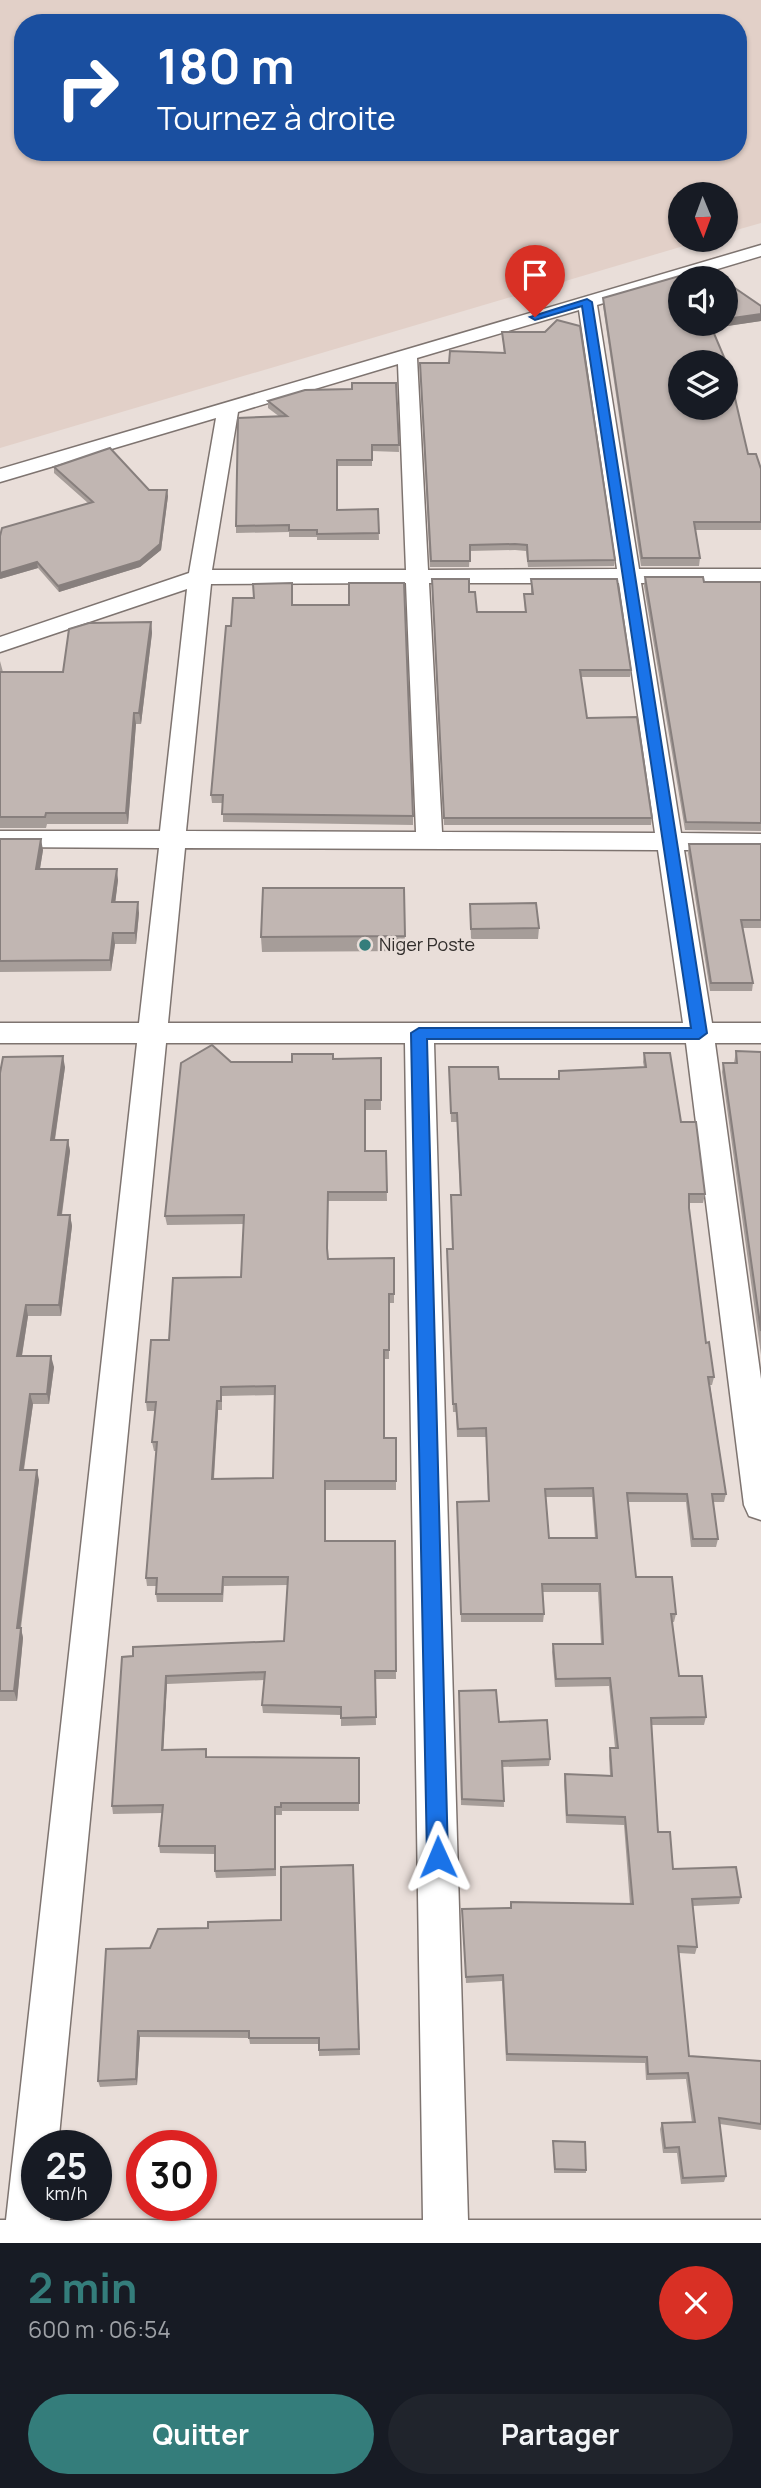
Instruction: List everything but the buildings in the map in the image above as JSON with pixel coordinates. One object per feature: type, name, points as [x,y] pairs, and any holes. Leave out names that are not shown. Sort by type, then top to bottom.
[{"type":"street","points":[[0,476],[587,302],[760,256]]},
{"type":"street","points":[[587,302],[699,1033],[761,1505]]},
{"type":"street","points":[[407,355],[429,839]]},
{"type":"street","points":[[228,409],[200,577],[18,2242],[761,2242]]},
{"type":"street","points":[[0,645],[200,577],[761,576]]},
{"type":"street","points":[[0,839],[670,839],[761,842]]},
{"type":"street","points":[[0,1033],[761,1034]]},
{"type":"street","points":[[419,1033],[446,2242]]},
{"type":"shaded area","points":[[0,0],[761,0],[761,223],[738,230],[738,182],[668,182],[668,251],[0,448]]},
{"type":"place","name":"Niger Poste","points":[[365,945]]},
{"type":"route","points":[[438,1857],[419,1033],[699,1033],[587,302],[535,317]]}]
